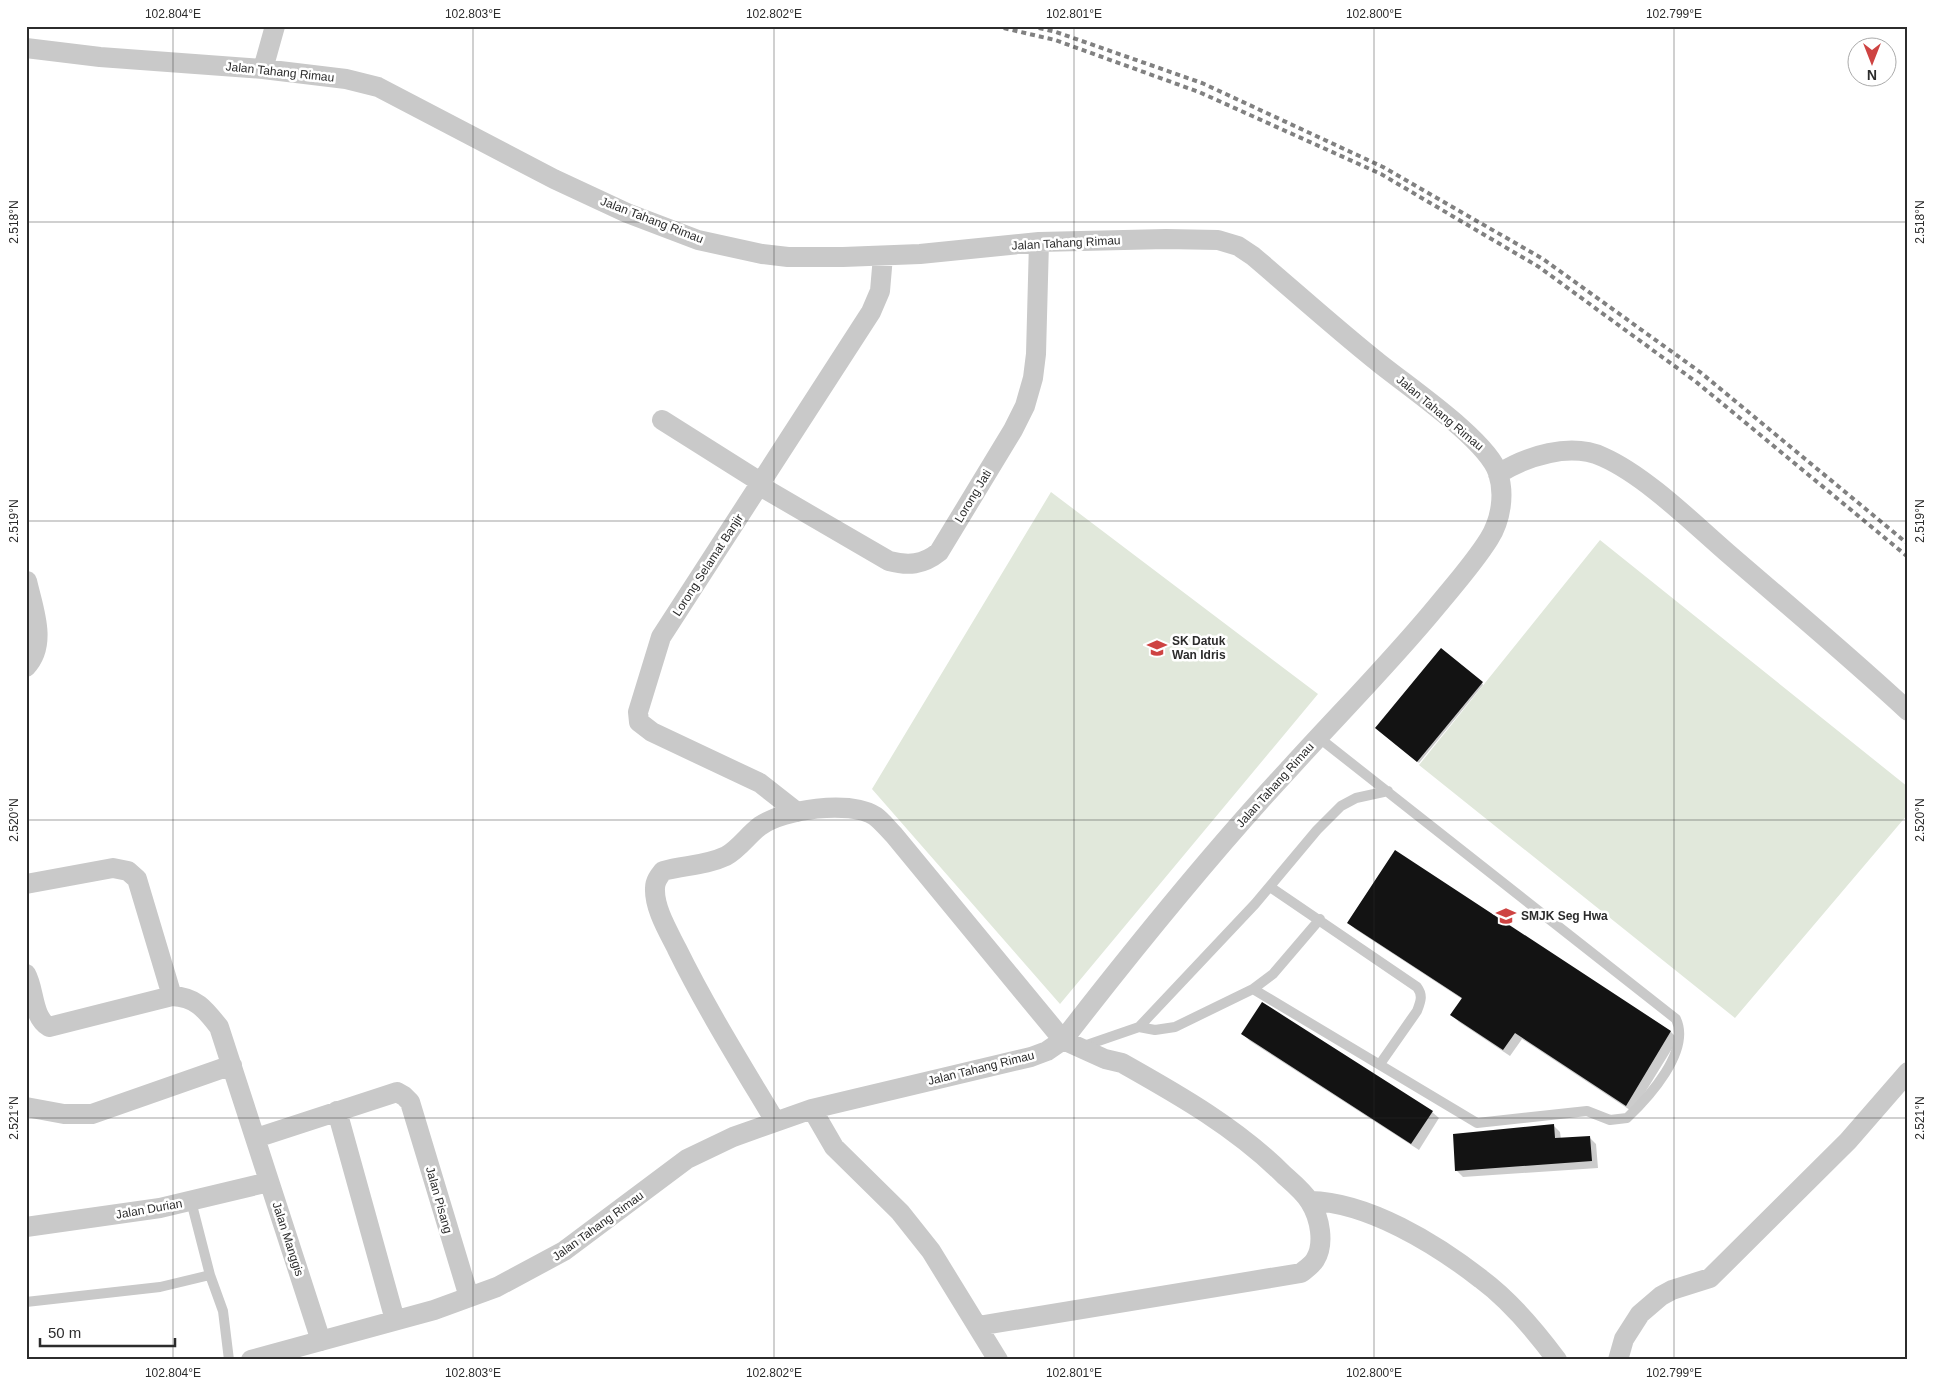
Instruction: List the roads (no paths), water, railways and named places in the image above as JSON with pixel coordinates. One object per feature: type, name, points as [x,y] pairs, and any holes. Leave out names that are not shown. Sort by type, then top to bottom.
[{"type":"street","points":[[263,69],[275,26]]},
{"type":"street","name":"Jalan Tahang Rimau","points":[[26,48],[100,57],[263,69],[346,79],[378,87],[554,179],[627,213],[698,240],[788,257],[883,256],[1039,242],[1218,240],[1238,246],[1253,256],[1368,354],[1484,448],[1493,461],[1502,489],[1500,512],[1490,539],[1408,641],[1318,738],[1165,911],[1072,1044],[1031,1057],[812,1108],[732,1137],[687,1159],[564,1251],[525,1274],[469,1298],[251,1360]]},
{"type":"street","name":"Lorong Jati","points":[[662,420],[761,484],[889,561],[904,565],[918,564],[929,560],[939,552],[1013,430],[1025,406],[1033,378],[1036,354],[1039,242]]},
{"type":"street","name":"Lorong Selamat Banjir","points":[[797,812],[760,783],[652,732],[638,722],[638,712],[661,638],[871,312],[880,292],[883,256]]},
{"type":"street","points":[[1498,474],[1514,463],[1545,454],[1573,450],[1602,456],[1628,472],[1675,507],[1908,711]]},
{"type":"street","points":[[26,667],[31,662],[39,633],[27,581]]},
{"type":"street","points":[[775,1121],[690,975],[658,905],[655,888],[658,878],[663,871],[711,862],[728,855],[759,827],[770,820],[797,812],[823,808],[846,808],[862,811],[875,817],[900,843],[1072,1044],[1104,1059],[1122,1062],[1235,1132],[1273,1164],[1310,1201],[1316,1214],[1320,1234],[1319,1251],[1314,1262],[1302,1273],[978,1326]]},
{"type":"street","points":[[26,884],[113,868],[128,871],[137,879],[172,996],[50,1027],[44,1024],[39,1016],[26,974]]},
{"type":"street","name":"Jalan Manggis","points":[[172,996],[187,997],[203,1006],[219,1027],[322,1341]]},
{"type":"street","points":[[26,1108],[64,1114],[92,1114],[232,1065]]},
{"type":"street","points":[[1618,1360],[1624,1339],[1640,1314],[1661,1296],[1672,1290],[1710,1278],[1848,1141],[1908,1072]]},
{"type":"street","name":"Jalan Pisang","points":[[337,1111],[396,1092],[410,1102],[469,1298]]},
{"type":"street","points":[[812,1108],[834,1147],[900,1212],[931,1251],[998,1360]]},
{"type":"street","points":[[256,1138],[337,1111],[395,1320]]},
{"type":"street","name":"Jalan Durian","points":[[26,1227],[121,1214],[191,1201],[269,1182]]},
{"type":"street","points":[[1310,1201],[1328,1201],[1356,1209],[1411,1232],[1482,1280],[1537,1333],[1557,1360]]},
{"type":"lane","points":[[1253,989],[1478,1124],[1587,1111],[1610,1120],[1627,1118],[1667,1070],[1679,1046],[1680,1028],[1676,1019],[1388,791],[1318,738]]},
{"type":"lane","points":[[1139,1027],[1270,887],[1317,830],[1341,806],[1356,798],[1388,791]]},
{"type":"lane","points":[[1270,887],[1320,919],[1417,987],[1421,992],[1422,1001],[1417,1011],[1380,1064]]},
{"type":"lane","points":[[1072,1044],[1139,1027],[1155,1030],[1175,1027],[1253,989],[1273,974],[1320,919]]},
{"type":"lane","points":[[191,1201],[210,1274],[223,1311],[229,1360]]},
{"type":"lane","points":[[26,1302],[160,1287],[210,1274]]},
{"type":"railway","points":[[995,26],[1055,40],[1199,92],[1381,174],[1539,267],[1695,381],[1908,557]]},
{"type":"railway","points":[[1030,26],[1056,32],[1202,83],[1383,167],[1543,259],[1700,372],[1908,544]]},
{"type":"place","name":"SK Datuk Wan Idris","points":[[1157,648]]},
{"type":"place","name":"SMJK Seg Hwa","points":[[1506,916]]}]
